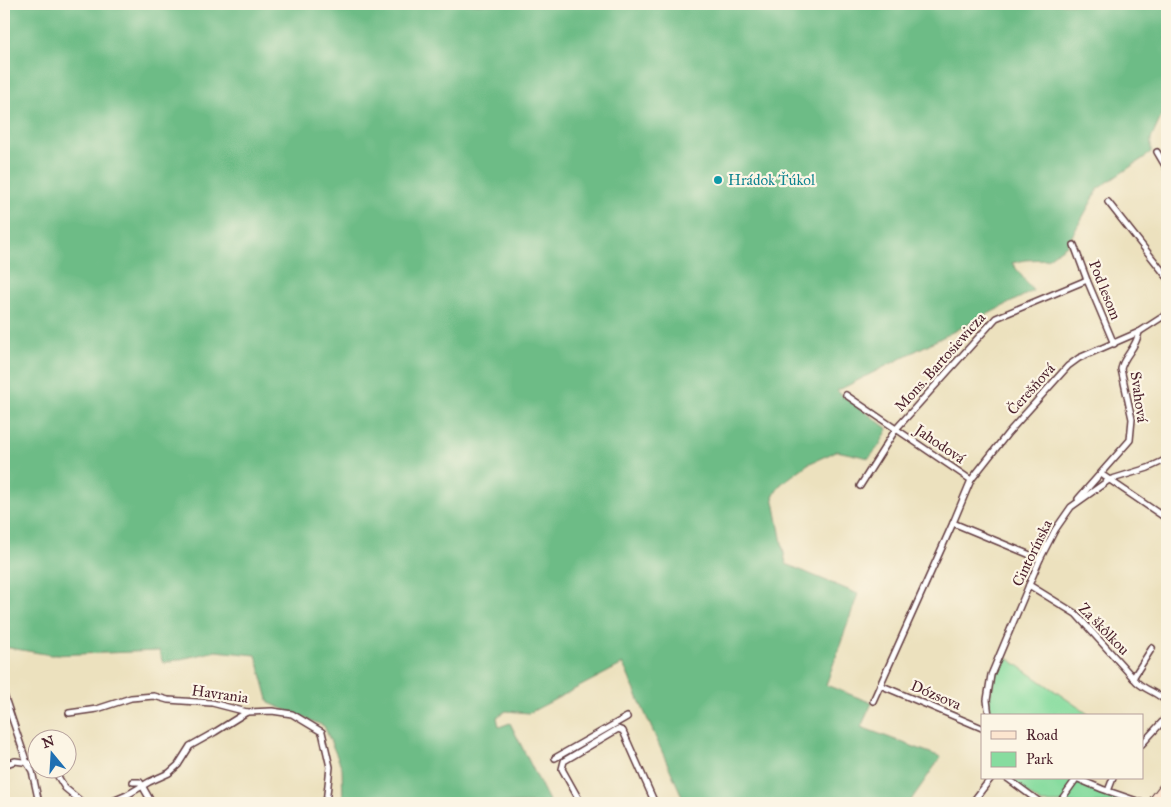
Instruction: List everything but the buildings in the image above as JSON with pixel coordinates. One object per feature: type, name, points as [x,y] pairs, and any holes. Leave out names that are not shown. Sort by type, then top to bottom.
[{"type":"street","points":[[1157,152],[1167,169]]},
{"type":"street","points":[[1108,202],[1167,277]]},
{"type":"street","name":"Pod lesom","points":[[1074,245],[1114,344]]},
{"type":"street","name":"Mons. Bartosiewicza","points":[[860,486],[896,429],[996,318],[1087,280]]},
{"type":"street","name":"Čerešňová","points":[[872,701],[971,480],[1008,433],[1068,366],[1079,358],[1139,332],[1167,314]]},
{"type":"street","name":"Svahová","points":[[1071,507],[1130,440],[1132,419],[1121,369],[1123,362],[1133,349],[1139,332]]},
{"type":"street","name":"Jahodová","points":[[846,395],[971,480]]},
{"type":"street","name":"Cintorínska","points":[[989,714],[987,700],[990,675],[1040,559],[1071,507],[1109,480],[1148,468],[1167,457]]},
{"type":"street","points":[[1101,474],[1167,519]]},
{"type":"street","points":[[953,523],[1040,559]]},
{"type":"street","name":"Za škôlkou","points":[[1030,585],[1076,614],[1140,686],[1165,701],[1167,693]]},
{"type":"street","name":"Za škôlkou","points":[[1133,678],[1152,648]]},
{"type":"street","name":"Dózsova","points":[[880,685],[981,728]]},
{"type":"street","points":[[4,695],[27,763],[32,771],[39,803]]},
{"type":"street","name":"Havrania","points":[[69,713],[97,709],[131,698],[154,696],[168,700],[212,703],[247,712],[272,711],[292,714],[322,732],[330,767],[326,803]]},
{"type":"street","points":[[100,803],[113,800],[168,773],[178,765],[190,746],[247,712]]},
{"type":"street","points":[[1144,742],[1167,714]]},
{"type":"street","points":[[555,758],[627,717]]},
{"type":"street","points":[[581,803],[562,769],[564,761],[618,729],[623,731],[654,801],[653,803]]},
{"type":"street","points":[[602,731],[605,736]]},
{"type":"street","points":[[575,746],[578,752]]},
{"type":"street","points":[[4,765],[15,761],[27,763]]},
{"type":"street","points":[[60,780],[65,788],[83,803]]},
{"type":"street","points":[[972,803],[989,780]]},
{"type":"street","points":[[1010,780],[1041,803]]},
{"type":"street","points":[[1059,803],[1075,780]]},
{"type":"street","points":[[1081,780],[1143,803]]},
{"type":"street","points":[[1108,791],[1112,780]]},
{"type":"street","points":[[133,782],[140,782],[152,803]]},
{"type":"street","points":[[1151,803],[1167,782]]},
{"type":"green space","points":[[4,4],[1167,4],[1167,104],[1151,139],[1151,153],[1099,188],[1067,245],[1047,259],[1025,260],[1012,263],[1033,291],[837,391],[888,429],[879,446],[869,458],[837,451],[808,464],[781,484],[773,496],[786,564],[858,594],[826,685],[872,703],[861,727],[941,757],[909,803],[685,803],[623,664],[529,713],[506,711],[497,717],[499,727],[510,723],[550,803],[343,803],[342,768],[324,726],[269,703],[256,655],[216,651],[163,663],[159,651],[51,655],[4,647]]},
{"type":"green space","points":[[1003,655],[1088,714],[990,714],[989,702]]},
{"type":"green space","points":[[1009,780],[1073,780],[1134,803],[1041,803]]},
{"type":"place","name":"Hrádok Ťúkol","points":[[718,180]]}]
